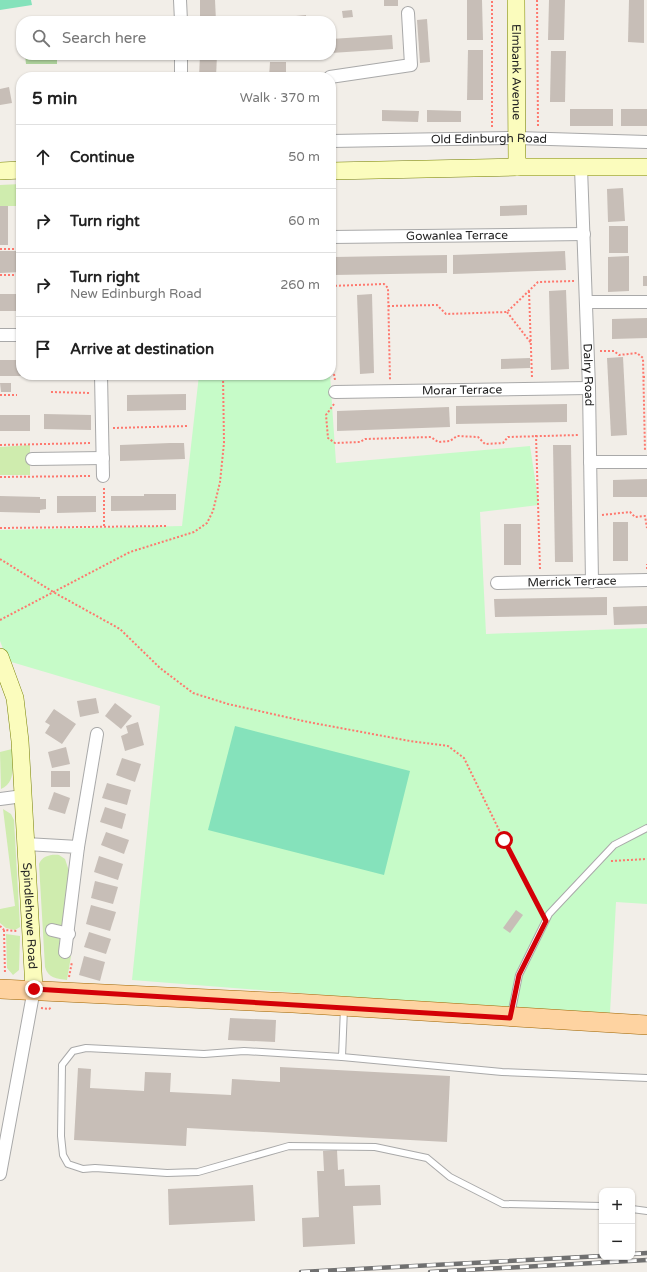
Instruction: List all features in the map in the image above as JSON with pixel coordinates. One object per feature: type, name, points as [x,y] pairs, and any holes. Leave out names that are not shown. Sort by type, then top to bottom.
[{"type":"main road","points":[[3,989],[34,989],[647,1026]]},
{"type":"street","points":[[180,0],[181,16]]},
{"type":"street","name":"Elmbank Avenue","points":[[516,0],[517,167]]},
{"type":"street","points":[[336,76],[411,65],[408,13]]},
{"type":"street","points":[[181,60],[181,72]]},
{"type":"street","name":"Old Edinburgh Road","points":[[336,141],[517,138],[538,140],[647,142]]},
{"type":"street","points":[[336,171],[517,167],[647,167]]},
{"type":"street","name":"Dalry Road","points":[[581,168],[588,350],[592,582]]},
{"type":"street","points":[[0,171],[16,170]]},
{"type":"street","name":"Gowanlea Terrace","points":[[336,237],[584,234]]},
{"type":"street","points":[[586,302],[647,302]]},
{"type":"street","points":[[0,336],[16,335]]},
{"type":"street","points":[[100,475],[103,458],[101,380]]},
{"type":"street","name":"Morar Terrace","points":[[335,392],[589,388]]},
{"type":"street","points":[[32,459],[103,458]]},
{"type":"street","points":[[590,462],[646,462]]},
{"type":"street","name":"Merrick Terrace","points":[[497,583],[647,580]]},
{"type":"street","name":"Spindlehowe Road","points":[[0,1174],[34,989],[20,741],[15,698],[1,663]]},
{"type":"street","points":[[66,952],[78,847],[97,734]]},
{"type":"street","points":[[0,799],[23,796]]},
{"type":"street","points":[[26,844],[78,847]]},
{"type":"street","points":[[52,930],[69,934]]},
{"type":"lane","points":[[510,1018],[519,975],[550,914],[600,862],[614,845],[647,828]]},
{"type":"lane","points":[[342,1057],[344,1007]]},
{"type":"lane","points":[[599,1206],[503,1204],[450,1178],[427,1158],[374,1147],[288,1146],[198,1172],[167,1174],[95,1168],[83,1169],[68,1164],[63,1155],[61,1136],[62,1065],[73,1051],[86,1048],[204,1054],[244,1052],[342,1057],[502,1072],[647,1078]]},
{"type":"lane","points":[[635,1209],[647,1211]]},
{"type":"path","points":[[492,0],[492,139]]},
{"type":"path","points":[[537,0],[538,140]]},
{"type":"path","points":[[0,249],[16,249]]},
{"type":"path","points":[[0,275],[16,275]]},
{"type":"path","points":[[388,306],[437,305],[446,314],[507,312],[538,282],[585,281]]},
{"type":"path","points":[[336,286],[384,284],[388,288],[390,391]]},
{"type":"path","points":[[529,291],[534,389]]},
{"type":"path","points":[[507,312],[531,343]]},
{"type":"path","points":[[588,350],[614,351],[620,355],[637,353],[643,358],[646,462]]},
{"type":"path","points":[[0,620],[55,593],[130,552],[194,532],[207,524],[213,511],[220,482],[224,443],[223,380]]},
{"type":"path","points":[[334,380],[334,407],[326,415],[328,438],[335,443],[360,442],[365,439],[431,437],[438,442],[450,441],[457,436],[478,436],[485,444],[503,443],[508,437],[590,435]]},
{"type":"path","points":[[51,392],[102,393]]},
{"type":"path","points":[[0,395],[17,395]]},
{"type":"path","points":[[102,428],[188,426]]},
{"type":"path","points":[[536,436],[540,582]]},
{"type":"path","points":[[0,445],[103,443]]},
{"type":"path","points":[[0,477],[100,475],[96,484],[104,489],[104,527]]},
{"type":"path","points":[[591,515],[630,512],[635,517],[645,516],[647,528]]},
{"type":"path","points":[[0,528],[167,526]]},
{"type":"path","points":[[0,559],[55,593],[120,629],[160,668],[193,693],[228,704],[308,722],[410,741],[448,746],[464,758],[520,873],[546,921]]},
{"type":"path","points":[[600,862],[647,859]]},
{"type":"path","points":[[0,926],[4,930],[30,933]]},
{"type":"path","points":[[3,989],[4,930]]},
{"type":"green space","points":[[0,0],[31,0],[32,5],[0,10]]},
{"type":"green space","points":[[26,60],[57,60],[57,64],[26,64]]},
{"type":"green space","points":[[16,184],[16,206],[0,206],[0,185]]},
{"type":"green space","points":[[198,380],[330,380],[336,463],[530,446],[539,505],[480,512],[486,634],[647,628],[647,904],[616,902],[610,1013],[375,999],[132,980],[160,706],[8,661],[0,641],[0,530],[182,526]]},
{"type":"green space","points":[[30,445],[30,475],[0,475],[0,447]]},
{"type":"green space","points":[[235,726],[410,771],[384,875],[208,830]]},
{"type":"green space","points":[[12,749],[12,777],[6,786],[1,789],[0,752]]},
{"type":"green space","points":[[3,809],[11,814],[14,820],[20,927],[15,930],[6,928],[0,923],[0,909],[15,906]]},
{"type":"green space","points":[[59,855],[65,859],[69,871],[72,872],[64,923],[49,935],[60,939],[60,954],[71,956],[67,980],[51,976],[46,971],[45,967],[39,864],[42,859],[47,856]]},
{"type":"green space","points":[[6,934],[20,936],[19,970],[13,975],[7,968]]},
{"type":"building","points":[[200,0],[215,0],[216,16],[200,16]]},
{"type":"building","points":[[384,0],[398,0],[398,6],[384,6]]},
{"type":"building","points":[[467,0],[482,0],[483,40],[467,40]]},
{"type":"building","points":[[549,0],[565,0],[564,40],[548,40]]},
{"type":"building","points":[[629,0],[644,0],[644,43],[628,42]]},
{"type":"building","points":[[352,10],[353,17],[343,18],[342,11]]},
{"type":"building","points":[[427,19],[430,62],[420,63],[417,20]]},
{"type":"building","points":[[392,35],[393,49],[336,53],[336,39]]},
{"type":"building","points":[[468,50],[483,50],[483,100],[467,100]]},
{"type":"building","points":[[551,51],[566,51],[565,102],[550,102]]},
{"type":"building","points":[[200,60],[217,60],[216,72],[199,72]]},
{"type":"building","points":[[270,62],[286,62],[286,72],[269,72]]},
{"type":"building","points":[[9,87],[12,103],[0,105],[0,89]]},
{"type":"building","points":[[570,109],[613,109],[613,126],[570,126]]},
{"type":"building","points":[[621,109],[647,109],[647,126],[621,126]]},
{"type":"building","points":[[382,110],[419,111],[418,122],[382,121]]},
{"type":"building","points":[[427,110],[461,111],[461,122],[427,122]]},
{"type":"building","points":[[623,188],[625,221],[608,222],[607,189]]},
{"type":"building","points":[[527,205],[527,215],[500,216],[500,206]]},
{"type":"building","points":[[0,206],[8,206],[8,245],[0,245]]},
{"type":"building","points":[[609,226],[628,226],[628,253],[609,253]]},
{"type":"building","points":[[0,251],[16,251],[16,272],[0,273]]},
{"type":"building","points":[[565,251],[566,270],[453,274],[453,255]]},
{"type":"building","points":[[447,255],[447,273],[336,275],[336,257]]},
{"type":"building","points":[[629,256],[629,291],[608,292],[608,257]]},
{"type":"building","points":[[643,276],[647,276],[647,286],[643,286]]},
{"type":"building","points":[[566,290],[569,369],[551,370],[549,291]]},
{"type":"building","points":[[0,294],[16,294],[16,311],[0,311]]},
{"type":"building","points":[[372,294],[374,373],[360,374],[357,295]]},
{"type":"building","points":[[647,318],[647,338],[612,339],[612,319]]},
{"type":"building","points":[[623,357],[627,435],[611,436],[607,358]]},
{"type":"building","points":[[530,358],[530,368],[501,369],[501,359]]},
{"type":"building","points":[[0,360],[16,360],[16,376],[0,376]]},
{"type":"building","points":[[0,383],[11,383],[11,392],[1,392]]},
{"type":"building","points":[[186,394],[186,410],[127,411],[127,395]]},
{"type":"building","points":[[567,404],[567,422],[456,424],[456,406]]},
{"type":"building","points":[[449,407],[450,427],[337,431],[337,411]]},
{"type":"building","points":[[44,414],[91,415],[91,430],[44,429]]},
{"type":"building","points":[[0,415],[30,415],[30,431],[0,431]]},
{"type":"building","points":[[184,443],[185,459],[120,461],[120,445]]},
{"type":"building","points":[[553,445],[571,445],[573,562],[555,562]]},
{"type":"building","points":[[647,479],[647,497],[613,497],[613,480]]},
{"type":"building","points":[[144,494],[176,494],[176,510],[111,511],[111,496],[144,496]]},
{"type":"building","points":[[0,496],[40,497],[40,499],[46,499],[46,509],[40,510],[40,513],[0,512]]},
{"type":"building","points":[[57,496],[96,496],[96,512],[57,513]]},
{"type":"building","points":[[613,522],[628,522],[628,561],[613,561]]},
{"type":"building","points":[[504,524],[521,524],[521,565],[504,565]]},
{"type":"building","points":[[607,597],[607,615],[495,617],[494,599]]},
{"type":"building","points":[[647,606],[647,624],[614,625],[613,607]]},
{"type":"building","points":[[96,698],[99,713],[80,717],[77,701]]},
{"type":"building","points":[[115,703],[132,716],[121,729],[105,716]]},
{"type":"building","points":[[54,709],[76,724],[62,744],[45,733],[50,725],[45,722]]},
{"type":"building","points":[[138,722],[144,745],[125,751],[121,736],[128,733],[126,726]]},
{"type":"building","points":[[66,747],[70,764],[52,768],[48,752]]},
{"type":"building","points":[[122,758],[141,764],[135,782],[116,775]]},
{"type":"building","points":[[51,771],[70,771],[70,787],[51,787]]},
{"type":"building","points":[[107,783],[131,790],[127,805],[102,798]]},
{"type":"building","points":[[54,792],[70,798],[65,814],[48,809]]},
{"type":"building","points":[[105,807],[126,814],[122,829],[100,822]]},
{"type":"building","points":[[106,832],[129,840],[124,854],[101,845]]},
{"type":"building","points":[[99,856],[123,864],[118,880],[94,872]]},
{"type":"building","points":[[95,881],[118,887],[113,904],[91,898]]},
{"type":"building","points":[[91,905],[116,912],[110,931],[86,924]]},
{"type":"building","points":[[516,910],[523,915],[510,933],[503,928]]},
{"type":"building","points":[[89,932],[111,939],[106,954],[84,947]]},
{"type":"building","points":[[84,956],[105,962],[100,981],[79,975]]},
{"type":"building","points":[[230,1018],[276,1020],[275,1042],[228,1040]]},
{"type":"building","points":[[280,1067],[450,1076],[447,1142],[187,1128],[186,1146],[74,1140],[78,1068],[91,1069],[90,1088],[144,1091],[145,1072],[171,1073],[170,1092],[231,1095],[232,1079],[280,1082]]},
{"type":"building","points":[[337,1150],[338,1170],[344,1169],[345,1186],[380,1185],[381,1205],[353,1206],[355,1244],[303,1247],[302,1218],[319,1217],[317,1171],[324,1171],[323,1151]]},
{"type":"building","points":[[253,1185],[255,1221],[169,1225],[168,1189]]},
{"type":"railway","points":[[635,1254],[647,1253]]},
{"type":"railway","points":[[301,1272],[599,1256]]},
{"type":"railway","points":[[430,1272],[647,1260]]},
{"type":"route","points":[[34,989],[293,1003],[510,1018],[519,975],[546,921],[504,840]]}]
